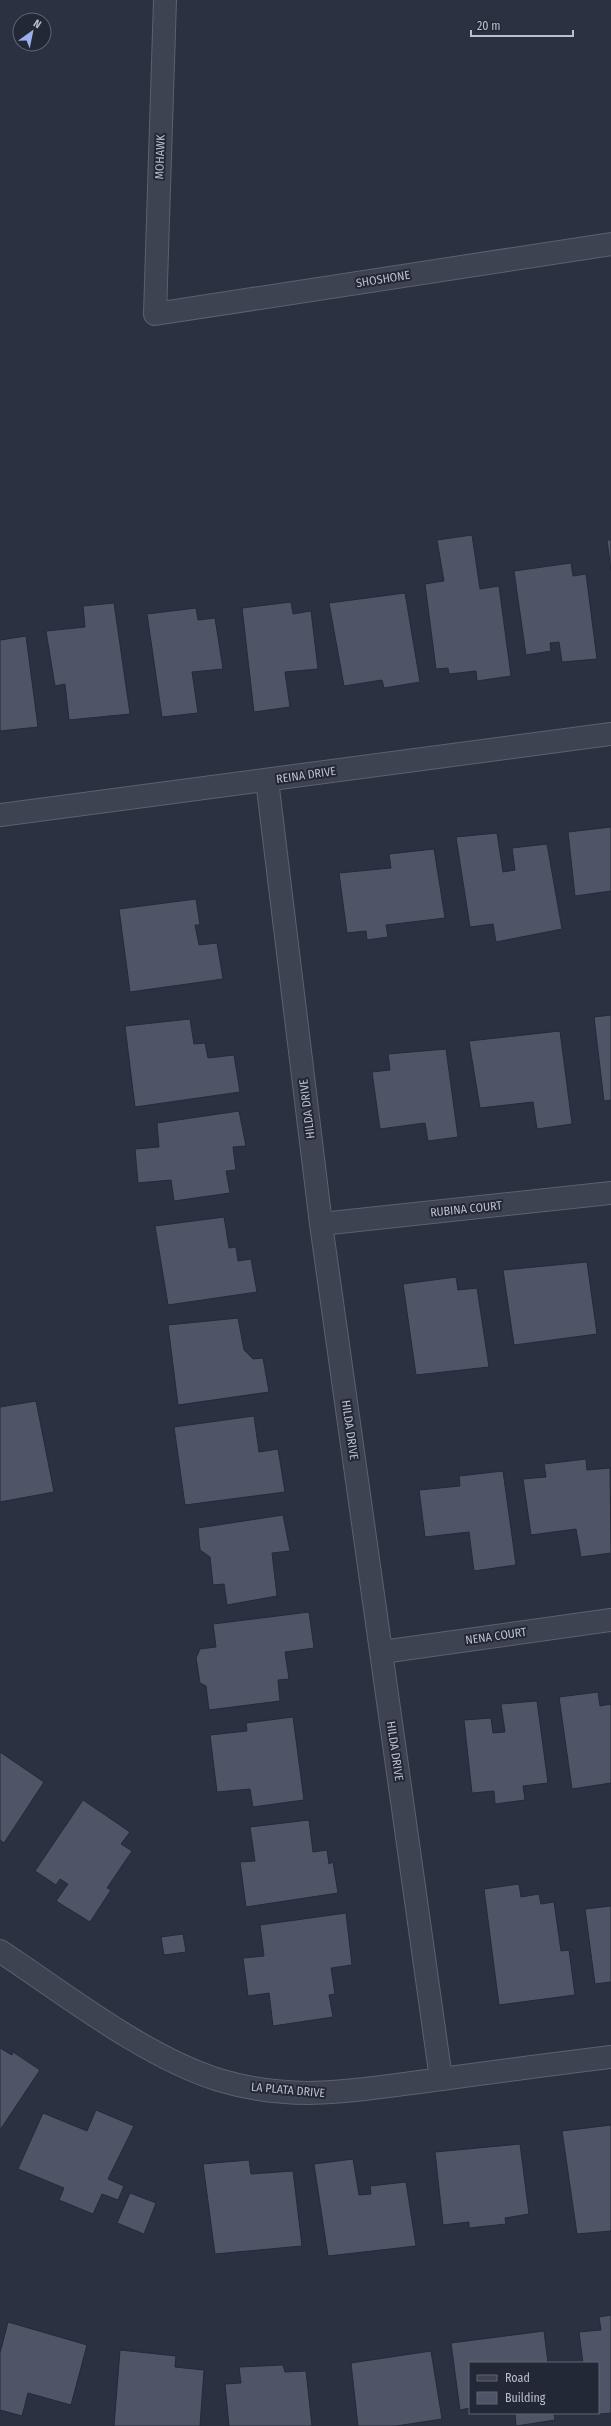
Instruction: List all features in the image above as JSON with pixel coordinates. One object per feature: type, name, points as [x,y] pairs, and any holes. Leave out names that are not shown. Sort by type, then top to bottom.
[{"type":"street","name":"MOHAWK","points":[[154,314],[165,0]]},
{"type":"street","name":"SHOSHONE","points":[[154,314],[611,244]]},
{"type":"street","name":"REINA DRIVE","points":[[0,815],[611,734]]},
{"type":"street","name":"HILDA DRIVE","points":[[267,780],[321,1224],[441,2079]]},
{"type":"street","name":"RUBINA COURT","points":[[321,1224],[611,1193]]},
{"type":"street","name":"NENA COURT","points":[[382,1652],[611,1620]]},
{"type":"street","name":"LA PLATA DRIVE","points":[[0,1951],[125,2034],[186,2066],[218,2079],[248,2087],[310,2094],[335,2094],[611,2057]]},
{"type":"building","points":[[472,535],[480,589],[499,586],[511,676],[477,681],[476,671],[449,674],[448,668],[436,669],[425,584],[444,581],[437,540]]},
{"type":"building","points":[[607,540],[611,540],[611,571]]},
{"type":"building","points":[[571,563],[573,576],[586,574],[597,659],[562,662],[559,642],[550,643],[551,651],[526,655],[514,571]]},
{"type":"building","points":[[405,593],[420,682],[384,688],[382,680],[344,686],[329,603]]},
{"type":"building","points":[[291,602],[293,614],[311,611],[318,669],[285,672],[290,707],[254,712],[242,608]]},
{"type":"building","points":[[114,603],[130,714],[69,720],[65,684],[55,686],[46,631],[85,627],[83,606]]},
{"type":"building","points":[[196,608],[198,620],[215,618],[223,669],[192,672],[198,713],[162,717],[147,614]]},
{"type":"building","points":[[26,636],[38,727],[0,731],[0,640]]},
{"type":"building","points":[[611,827],[611,891],[575,896],[568,832]]},
{"type":"building","points":[[497,833],[503,872],[515,870],[512,848],[547,844],[562,929],[496,942],[493,924],[470,927],[456,837]]},
{"type":"building","points":[[434,849],[445,918],[386,925],[388,937],[367,940],[366,931],[347,933],[339,873],[391,868],[389,854]]},
{"type":"building","points":[[196,899],[200,925],[195,925],[199,945],[217,943],[223,979],[130,992],[119,909]]},
{"type":"building","points":[[611,1015],[611,1100],[604,1101],[594,1017]]},
{"type":"building","points":[[190,1019],[194,1044],[205,1043],[208,1058],[234,1055],[240,1092],[135,1107],[125,1026]]},
{"type":"building","points":[[560,1031],[572,1124],[537,1129],[533,1102],[480,1108],[469,1041]]},
{"type":"building","points":[[446,1049],[458,1137],[428,1141],[425,1123],[380,1129],[372,1072],[390,1070],[388,1054]]},
{"type":"building","points":[[239,1111],[246,1146],[233,1147],[236,1170],[226,1171],[230,1193],[174,1201],[171,1180],[138,1183],[135,1149],[159,1147],[157,1123]]},
{"type":"building","points":[[224,1217],[229,1248],[236,1247],[238,1261],[251,1259],[257,1292],[168,1305],[155,1226]]},
{"type":"building","points":[[587,1262],[597,1334],[514,1345],[503,1270]]},
{"type":"building","points":[[456,1277],[458,1290],[477,1288],[489,1367],[416,1375],[403,1284]]},
{"type":"building","points":[[238,1318],[244,1350],[253,1359],[263,1358],[269,1392],[178,1405],[168,1325]]},
{"type":"building","points":[[36,1401],[54,1492],[0,1502],[0,1407]]},
{"type":"building","points":[[254,1416],[259,1452],[278,1449],[285,1492],[185,1505],[174,1427]]},
{"type":"building","points":[[586,1459],[587,1470],[610,1468],[611,1553],[581,1557],[576,1529],[531,1535],[523,1479],[546,1477],[544,1464]]},
{"type":"building","points":[[503,1471],[516,1565],[474,1571],[469,1532],[425,1537],[419,1490],[460,1486],[459,1476]]},
{"type":"building","points":[[283,1515],[290,1551],[272,1553],[277,1596],[227,1605],[224,1584],[213,1585],[210,1557],[200,1550],[198,1528]]},
{"type":"building","points":[[309,1612],[314,1648],[285,1652],[289,1679],[278,1680],[280,1701],[209,1710],[206,1686],[200,1683],[196,1658],[200,1649],[216,1647],[213,1624]]},
{"type":"building","points":[[598,1692],[600,1706],[611,1704],[611,1783],[572,1789],[559,1697]]},
{"type":"building","points":[[537,1701],[548,1783],[523,1786],[525,1800],[495,1804],[494,1791],[472,1793],[464,1720],[491,1718],[493,1733],[505,1732],[501,1704]]},
{"type":"building","points":[[293,1717],[304,1800],[253,1807],[250,1789],[217,1792],[210,1735],[247,1731],[246,1723]]},
{"type":"building","points":[[0,1752],[44,1782],[4,1843],[0,1840]]},
{"type":"building","points":[[83,1800],[130,1832],[121,1844],[132,1851],[107,1888],[111,1890],[90,1922],[56,1901],[68,1884],[60,1879],[56,1885],[35,1871]]},
{"type":"building","points":[[309,1820],[313,1852],[327,1850],[329,1864],[333,1862],[338,1893],[246,1907],[240,1862],[255,1861],[250,1827]]},
{"type":"building","points":[[519,1884],[521,1897],[539,1894],[541,1904],[554,1902],[561,1951],[569,1950],[575,1995],[499,2005],[484,1889]]},
{"type":"building","points":[[611,1906],[611,1982],[595,1984],[585,1909]]},
{"type":"building","points":[[346,1913],[352,1965],[331,1968],[335,1994],[329,1995],[333,2017],[273,2026],[269,1993],[248,1996],[243,1958],[264,1956],[260,1925]]},
{"type":"building","points":[[183,1934],[186,1952],[164,1955],[161,1937]]},
{"type":"building","points":[[0,2048],[12,2055],[13,2052],[40,2070],[0,2130]]},
{"type":"building","points":[[96,2110],[134,2126],[108,2179],[124,2186],[118,2200],[102,2194],[93,2214],[59,2200],[64,2188],[18,2169],[43,2113],[87,2131]]},
{"type":"building","points":[[611,2125],[611,2231],[577,2234],[562,2131]]},
{"type":"building","points":[[520,2144],[529,2214],[505,2218],[506,2224],[469,2228],[469,2222],[443,2225],[435,2152]]},
{"type":"building","points":[[353,2159],[359,2195],[371,2194],[370,2186],[406,2182],[416,2246],[328,2256],[314,2164]]},
{"type":"building","points":[[249,2160],[251,2174],[293,2171],[302,2246],[215,2254],[203,2164]]},
{"type":"building","points":[[130,2193],[156,2203],[144,2234],[117,2223]]},
{"type":"building","points":[[611,2315],[611,2413],[590,2415],[599,2414],[599,2362],[583,2362],[579,2332],[601,2330],[599,2317]]},
{"type":"building","points":[[8,2322],[87,2345],[71,2405],[28,2393],[22,2416],[0,2410],[0,2353]]},
{"type":"building","points":[[544,2331],[548,2362],[469,2362],[469,2408],[460,2410],[451,2343]]},
{"type":"building","points":[[120,2350],[176,2356],[175,2367],[204,2370],[200,2426],[114,2426]]},
{"type":"building","points":[[431,2351],[442,2419],[396,2426],[358,2426],[351,2363]]},
{"type":"building","points":[[283,2365],[285,2372],[306,2371],[312,2426],[229,2426],[225,2384],[241,2383],[239,2367]]},
{"type":"building","points":[[515,2414],[554,2414],[555,2420],[516,2426]]}]
